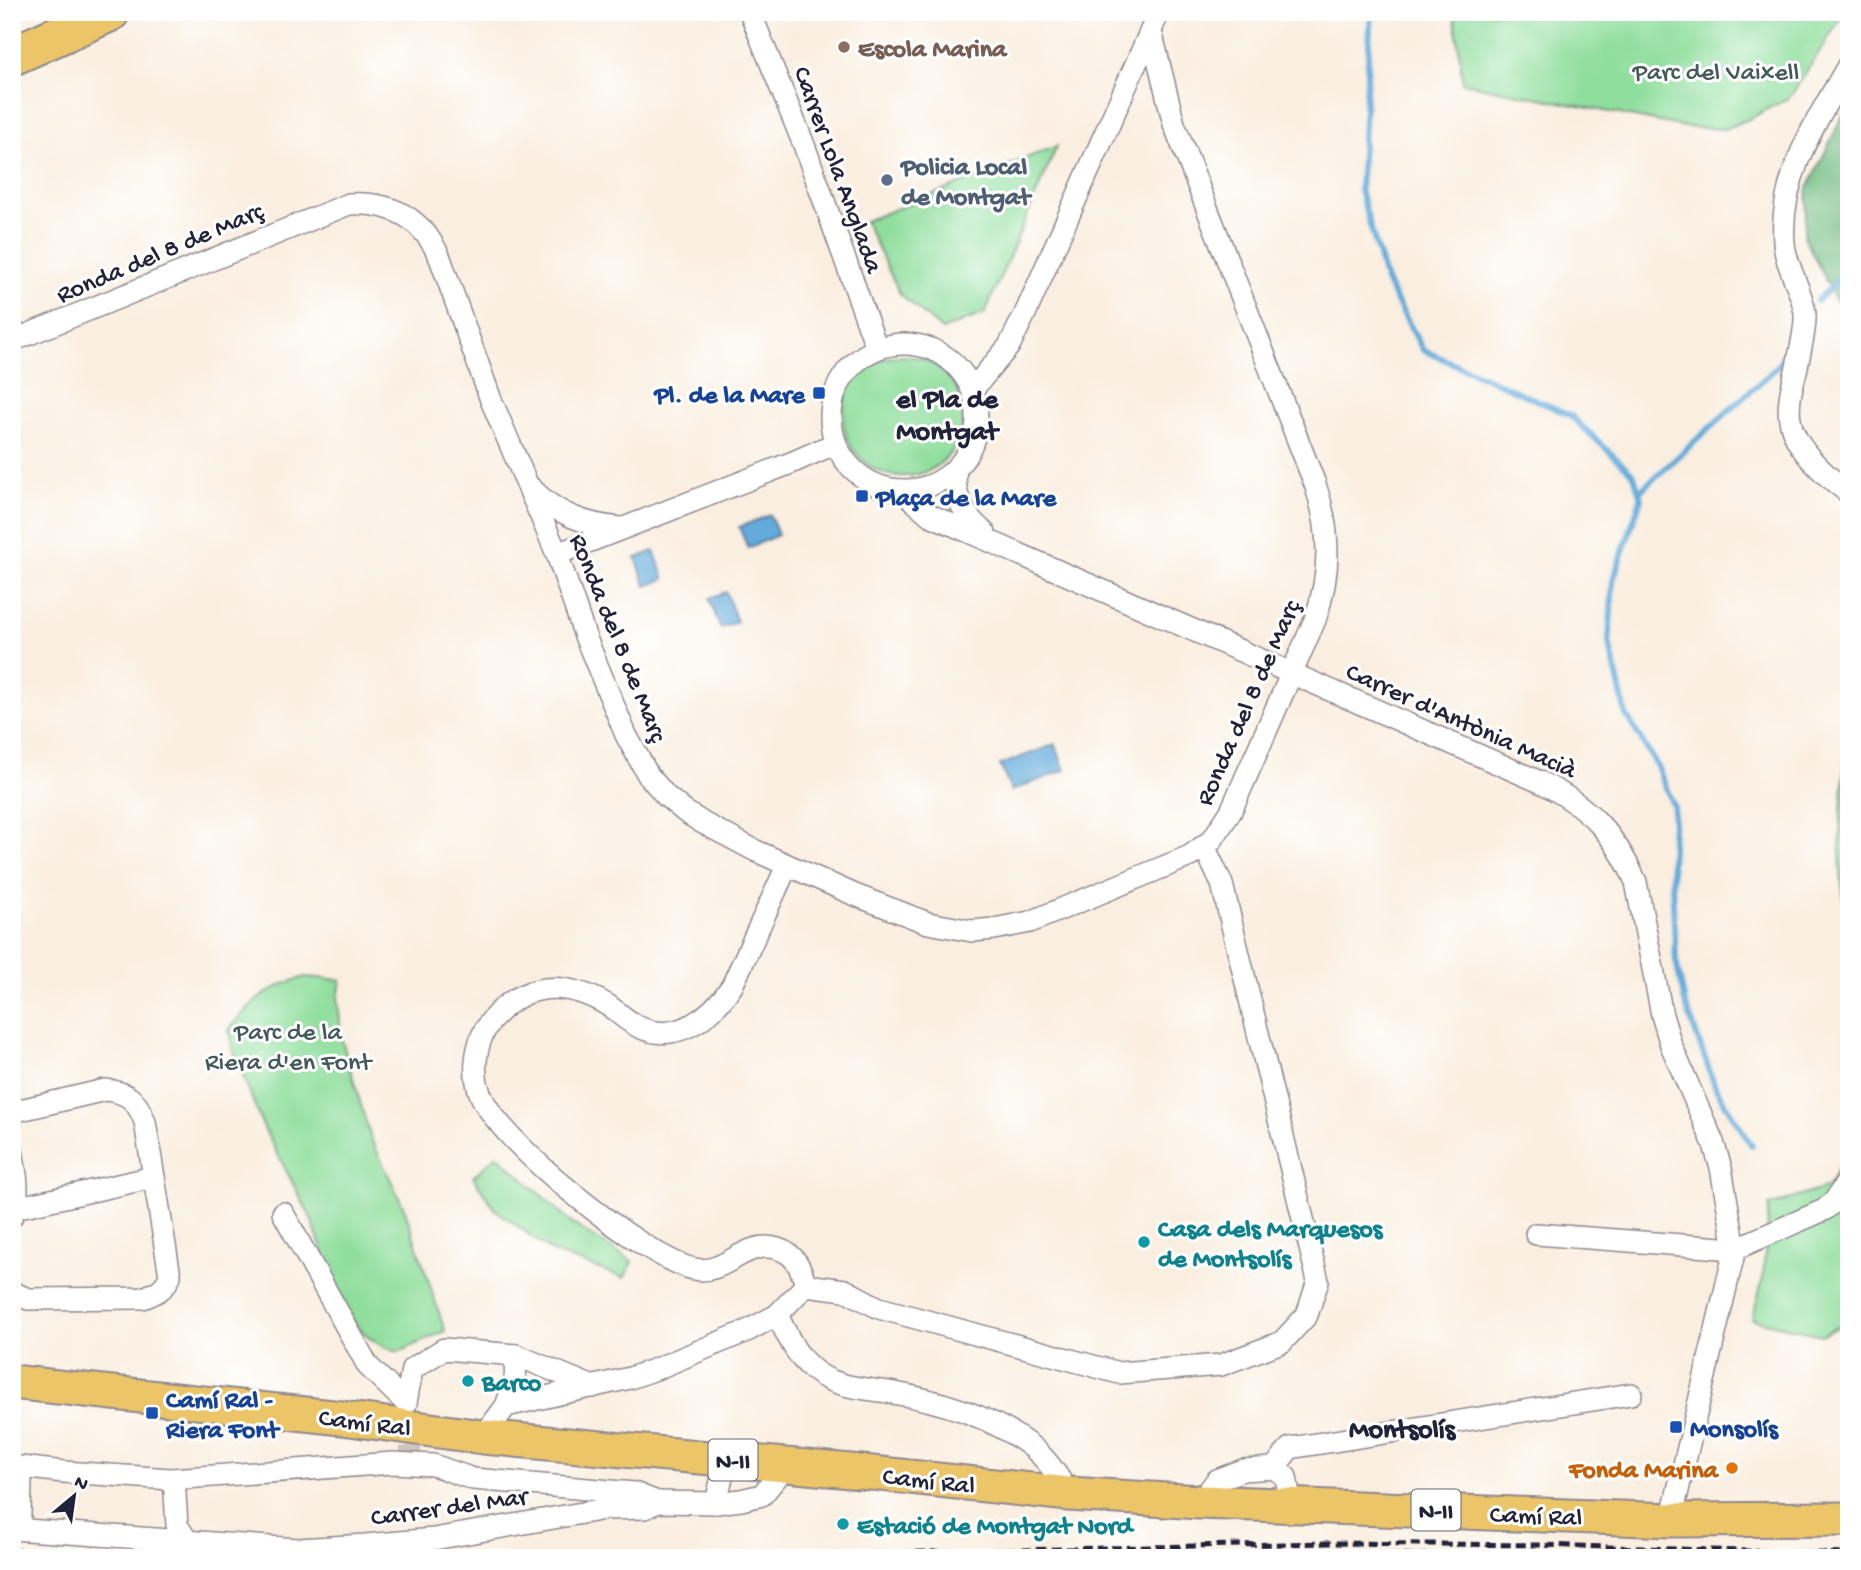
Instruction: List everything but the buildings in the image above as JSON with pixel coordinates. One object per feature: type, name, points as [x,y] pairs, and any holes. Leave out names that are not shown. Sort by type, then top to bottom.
[{"type":"highway","points":[[12,56],[110,12]]},
{"type":"main road","name":"Camí Ral","points":[[12,1382],[342,1418],[483,1437],[1069,1494],[1200,1502],[1671,1520],[1849,1519]]},
{"type":"street","name":"Carrer Lola Anglada","points":[[750,12],[804,145],[876,346]]},
{"type":"street","points":[[973,388],[1009,346],[1025,314],[1155,21]]},
{"type":"street","name":"Ronda del 8 de Març","points":[[12,341],[349,204],[364,203],[395,210],[422,227],[432,238],[491,400],[557,554],[590,648],[626,735],[648,775],[666,796],[703,823],[786,866],[928,923],[972,930],[1030,922],[1190,856],[1205,846],[1220,830],[1231,811],[1315,620],[1324,594],[1328,570],[1328,545],[1322,505],[1174,124],[1155,21]]},
{"type":"street","points":[[1849,64],[1801,149],[1790,187],[1784,232],[1784,245],[1805,313],[1790,402],[1790,420],[1798,443],[1833,482],[1849,493]]},
{"type":"street","points":[[897,342],[915,344],[938,353],[958,367],[973,388],[980,418],[968,451],[956,468],[940,481],[922,489],[886,488],[861,476],[850,467],[834,444],[830,420],[833,400],[845,375],[858,358],[876,346],[897,342]]},
{"type":"street","points":[[557,554],[834,444]]},
{"type":"street","name":"Carrer d'Antònia Macià","points":[[956,468],[954,483],[965,513],[997,544]]},
{"type":"street","name":"Ronda del 8 de Març","points":[[526,482],[562,513],[602,527],[623,528]]},
{"type":"street","name":"Carrer d'Antònia Macià","points":[[901,490],[930,515],[1541,782],[1576,801],[1607,831],[1636,882],[1662,1015],[1675,1054],[1713,1142],[1721,1168],[1735,1249]]},
{"type":"street","points":[[806,1285],[845,1290],[879,1308],[1119,1373],[1221,1365],[1282,1342],[1307,1315],[1318,1281],[1222,884],[1205,846]]},
{"type":"street","points":[[786,866],[732,986],[698,1023],[674,1031],[653,1032],[637,1027],[609,1007],[580,992],[556,989],[530,992],[502,1009],[491,1021],[479,1044],[476,1068],[480,1093],[500,1124],[562,1185],[628,1235],[680,1265],[705,1271],[718,1268],[757,1247],[776,1248],[794,1258],[806,1285]]},
{"type":"street","points":[[12,1112],[105,1090],[121,1091],[132,1097],[140,1107],[145,1122],[170,1276],[166,1285],[157,1293],[143,1298],[28,1299],[12,1292]]},
{"type":"street","points":[[12,1151],[16,1171],[14,1212],[155,1177]]},
{"type":"street","points":[[1536,1234],[1735,1249],[1824,1210],[1834,1202],[1849,1179]]},
{"type":"street","points":[[284,1213],[368,1366],[406,1403],[412,1369],[444,1349],[516,1355],[593,1387]]},
{"type":"street","points":[[1671,1520],[1735,1249]]},
{"type":"street","points":[[506,1406],[593,1387],[656,1369],[777,1315],[806,1285]]},
{"type":"street","points":[[777,1315],[809,1367],[831,1380],[857,1389],[932,1401],[968,1412],[999,1426],[1030,1445],[1052,1468],[1069,1494]]},
{"type":"street","points":[[483,1437],[506,1406],[515,1381],[516,1355]]},
{"type":"street","points":[[1274,1468],[1290,1448],[1630,1394]]},
{"type":"street","points":[[17,1530],[18,1466],[64,1472],[174,1479],[393,1463],[412,1459],[473,1479],[634,1493],[657,1502]]},
{"type":"street","points":[[716,1503],[726,1459]]},
{"type":"street","name":"Carrer del Mar","points":[[17,1530],[298,1549],[406,1542],[605,1509],[645,1508],[657,1502],[716,1503],[762,1495],[787,1465]]},
{"type":"street","points":[[1200,1502],[1217,1480],[1243,1470],[1274,1468],[1286,1477],[1292,1505]]},
{"type":"street","points":[[174,1479],[177,1525],[188,1542]]},
{"type":"green space","name":"Parc del Vaixell","points":[[1456,12],[1845,12],[1790,97],[1724,129],[1685,127],[1463,83]]},
{"type":"green space","points":[[1849,102],[1849,311],[1836,300],[1804,237],[1808,188]]},
{"type":"green space","points":[[1057,146],[985,313],[942,330],[900,294],[865,221]]},
{"type":"green space","points":[[903,356],[926,361],[945,374],[958,393],[963,416],[958,439],[945,458],[926,471],[903,476],[880,471],[861,458],[848,439],[843,416],[848,393],[861,374],[880,361]]},
{"type":"green space","points":[[1849,743],[1849,911],[1841,876],[1840,828]]},
{"type":"green space","name":"Parc de la Riera d'en Font","points":[[305,977],[341,980],[338,999],[341,1037],[371,1139],[405,1210],[445,1331],[399,1352],[368,1337],[354,1322],[331,1275],[311,1218],[263,1126],[232,1048],[229,1030],[245,1011],[271,990]]},
{"type":"green space","points":[[1849,1129],[1849,1322],[1821,1335],[1752,1319],[1763,1278],[1769,1206],[1828,1187],[1844,1158]]},
{"type":"green space","points":[[497,1155],[573,1224],[633,1262],[624,1278],[552,1252],[495,1209],[473,1177]]},
{"type":"water","points":[[770,515],[778,535],[748,548],[739,527]]},
{"type":"water","points":[[654,551],[665,579],[646,586],[636,558]]},
{"type":"water","points":[[726,592],[737,622],[720,628],[709,598]]},
{"type":"water","points":[[1055,744],[1065,770],[1011,791],[1000,765]]},
{"type":"waterway","points":[[1371,12],[1360,190],[1386,281],[1423,350],[1570,415],[1634,475],[1641,499],[1613,580],[1609,642],[1626,715],[1656,764],[1674,807],[1671,863],[1676,961],[1685,1003],[1716,1089],[1752,1146]]},
{"type":"waterway","points":[[1817,301],[1849,270]]},
{"type":"waterway","points":[[1639,492],[1776,368],[1787,350]]},
{"type":"tunnel","points":[[407,1415],[411,1454]]},
{"type":"railway","points":[[781,1558],[883,1553],[1327,1543],[1540,1545],[1849,1554]]},
{"type":"railway","points":[[12,1550],[98,1558]]},
{"type":"railway","points":[[1373,1554],[1569,1558]]},
{"type":"place","name":"Escola Marina","points":[[844,47]]},
{"type":"place","name":"Policia Local de Montgat","points":[[887,180]]},
{"type":"place","name":"Pl. de la Mare","points":[[819,393]]},
{"type":"place","name":"Plaça de la Mare","points":[[862,496]]},
{"type":"place","name":"Casa dels Marquesos de Montsolís","points":[[1144,1242]]},
{"type":"place","name":"Barco","points":[[468,1381]]},
{"type":"place","name":"Camí Ral - Riera Font","points":[[152,1413]]},
{"type":"place","name":"Monsolís","points":[[1676,1427]]},
{"type":"place","name":"Fonda Marina","points":[[1732,1468]]},
{"type":"place","name":"Estació de Montgat Nord","points":[[843,1524]]},
{"type":"district","name":"el Pla de Montgat","points":[[947,413]]},
{"type":"district","name":"Montsolís","points":[[1402,1427]]}]
